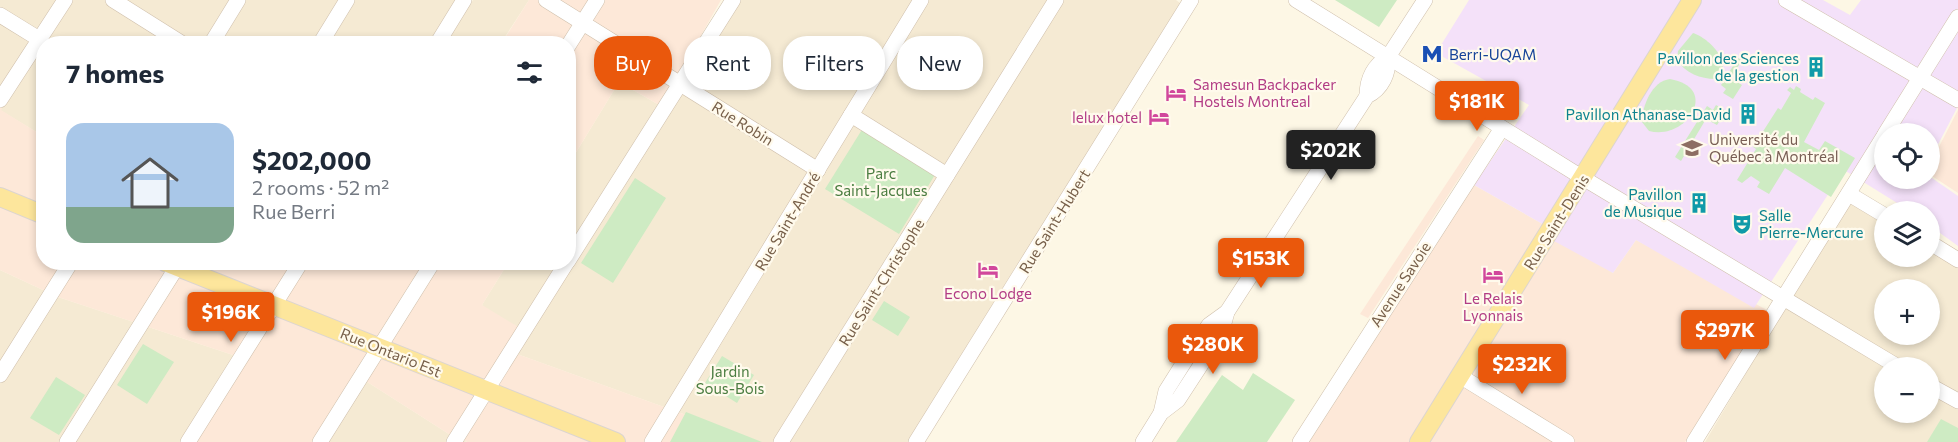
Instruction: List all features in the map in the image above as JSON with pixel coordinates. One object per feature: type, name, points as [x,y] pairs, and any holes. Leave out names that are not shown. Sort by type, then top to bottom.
[{"type":"main road","name":"Rue Saint-Denis","points":[[1419,442],[1692,0]]},
{"type":"main road","points":[[0,197],[36,212]]},
{"type":"main road","name":"Rue Ontario Est","points":[[188,270],[616,442]]},
{"type":"street","points":[[41,36],[65,0]]},
{"type":"street","points":[[113,0],[170,36]]},
{"type":"street","points":[[216,36],[238,0]]},
{"type":"street","points":[[325,36],[347,0]]},
{"type":"street","points":[[442,36],[464,0]]},
{"type":"street","name":"Rue Robin","points":[[546,0],[818,170]]},
{"type":"street","points":[[575,36],[597,0]]},
{"type":"street","points":[[576,249],[733,0]]},
{"type":"street","name":"Rue Saint-André","points":[[652,442],[921,0]]},
{"type":"street","name":"Rue Saint-Christophe","points":[[781,442],[1056,0]]},
{"type":"street","name":"Rue Saint-Hubert","points":[[916,442],[1191,0]]},
{"type":"street","points":[[1296,0],[1583,178],[1882,357]]},
{"type":"street","points":[[1143,442],[1161,413],[1166,391],[1188,356],[1209,325],[1227,312],[1367,96],[1376,90],[1386,76],[1388,57],[1425,0]]},
{"type":"street","points":[[1786,0],[1958,100]]},
{"type":"street","points":[[0,15],[36,37]]},
{"type":"street","points":[[1892,123],[1958,17]]},
{"type":"street","points":[[0,100],[36,44]]},
{"type":"street","points":[[851,115],[947,175]]},
{"type":"street","name":"Avenue Savoie","points":[[1300,442],[1502,128]]},
{"type":"street","points":[[1694,442],[1874,153]]},
{"type":"street","points":[[1849,194],[1874,209]]},
{"type":"street","points":[[1940,249],[1958,260]]},
{"type":"street","points":[[0,375],[66,270]]},
{"type":"street","points":[[68,442],[170,270]]},
{"type":"street","points":[[188,442],[296,270]]},
{"type":"street","points":[[320,442],[428,270]]},
{"type":"street","points":[[454,442],[563,270]]},
{"type":"street","points":[[1460,376],[1567,442]]},
{"type":"street","points":[[1940,391],[1958,401]]},
{"type":"shaded area","points":[[0,0],[460,0],[437,36],[36,36],[36,132],[0,110]]},
{"type":"shaded area","points":[[473,0],[529,0],[506,36],[450,36]]},
{"type":"shaded area","points":[[529,0],[721,0],[701,36],[684,36],[684,65],[672,87],[672,36],[594,36],[594,90],[614,90],[576,153],[576,36],[506,36]]},
{"type":"shaded area","points":[[740,0],[1176,0],[1180,3],[909,442],[761,442],[517,354],[482,305],[504,270],[576,270],[576,153],[614,90],[633,90],[661,106],[684,75],[684,90],[771,90],[771,36],[713,36]]},
{"type":"shaded area","name":"Université du Québec à Montréal","points":[[1469,0],[1823,0],[1850,15],[1861,0],[1958,0],[1958,106],[1940,141],[1940,123],[1874,123],[1874,189],[1844,170],[1754,308],[1636,240],[1613,273],[1554,241],[1546,226],[1474,185],[1529,105],[1436,53]]},
{"type":"shaded area","points":[[633,90],[670,90],[661,106]]},
{"type":"shaded area","points":[[0,94],[7,99],[1,110],[36,132],[36,270],[289,270],[239,357],[58,297],[0,270]]},
{"type":"shaded area","points":[[1958,110],[1958,193],[1940,181],[1940,145]]},
{"type":"shaded area","points":[[1478,136],[1484,140],[1368,318],[1360,314]]},
{"type":"shaded area","name":"Université du Québec à Montréal","points":[[1940,184],[1958,196],[1958,246],[1940,233],[1940,201],[1894,201],[1875,189],[1940,189]]},
{"type":"shaded area","points":[[1474,185],[1546,226],[1613,273],[1636,240],[1767,310],[1685,442],[1309,442]]},
{"type":"shaded area","points":[[1844,201],[1874,214],[1874,267],[1940,267],[1940,249],[1958,260],[1958,442],[1705,442],[1801,281]]},
{"type":"shaded area","points":[[0,270],[58,297],[239,357],[194,442],[0,442]]},
{"type":"shaded area","points":[[297,270],[504,270],[482,305],[520,328],[452,436],[361,378],[320,442],[194,442]]},
{"type":"shaded area","points":[[517,354],[761,442],[467,442],[464,440]]},
{"type":"shaded area","points":[[361,378],[452,436],[467,442],[320,442]]},
{"type":"green space","points":[[1335,0],[1397,0],[1379,27]]},
{"type":"green space","points":[[1693,33],[1706,40],[1718,53],[1723,67],[1715,79],[1694,74],[1680,65],[1677,60],[1678,51]]},
{"type":"green space","points":[[1738,58],[1742,60],[1731,78],[1742,85],[1733,99],[1723,93],[1726,89],[1721,85]]},
{"type":"green space","points":[[1670,79],[1685,84],[1693,92],[1696,102],[1692,112],[1675,128],[1663,132],[1649,131],[1642,122],[1646,102],[1658,84]]},
{"type":"green space","points":[[1796,86],[1801,89],[1800,92],[1813,100],[1815,97],[1825,103],[1804,142],[1819,150],[1825,141],[1855,158],[1831,197],[1785,168],[1769,194],[1757,187],[1760,182],[1751,176],[1742,183],[1737,180],[1756,149],[1753,147],[1778,108],[1781,110],[1791,93],[1787,90],[1790,87],[1794,90]]},
{"type":"green space","points":[[1716,105],[1726,111],[1717,125],[1706,119],[1681,161],[1675,157],[1707,106],[1713,110]]},
{"type":"green space","name":"Parc Saint-Jacques","points":[[863,128],[936,173],[899,234],[825,189]]},
{"type":"green space","points":[[635,178],[666,198],[613,283],[581,263]]},
{"type":"green space","points":[[884,301],[910,317],[898,336],[872,320]]},
{"type":"green space","points":[[143,344],[174,362],[147,404],[117,385]]},
{"type":"green space","name":"Jardin Sous-Bois","points":[[722,356],[754,375],[737,403],[705,383]]},
{"type":"green space","points":[[1253,373],[1295,400],[1267,442],[1176,442],[1222,375],[1243,390]]},
{"type":"green space","points":[[56,377],[85,395],[59,435],[30,418]]},
{"type":"green space","points":[[686,412],[762,442],[670,442]]},
{"type":"green space","points":[[1941,419],[1958,428],[1958,442],[1927,442]]},
{"type":"place","name":"Berri-UQAM","points":[[1432,54]]},
{"type":"place","name":"Pavillon des Sciences de la gestion","points":[[1816,67]]},
{"type":"place","name":"Samesun Backpacker Hostels Montreal","points":[[1176,93]]},
{"type":"place","name":"Pavillon Athanase-David","points":[[1748,114]]},
{"type":"place","name":"lelux hotel","points":[[1159,117]]},
{"type":"place","name":"Université du Québec à Montréal","points":[[1692,148]]},
{"type":"place","name":"Pavillon de Musique","points":[[1699,203]]},
{"type":"place","name":"Salle Pierre-Mercure","points":[[1742,224]]},
{"type":"place","name":"Econo Lodge","points":[[988,270]]},
{"type":"place","name":"Le Relais Lyonnais","points":[[1493,275]]}]
